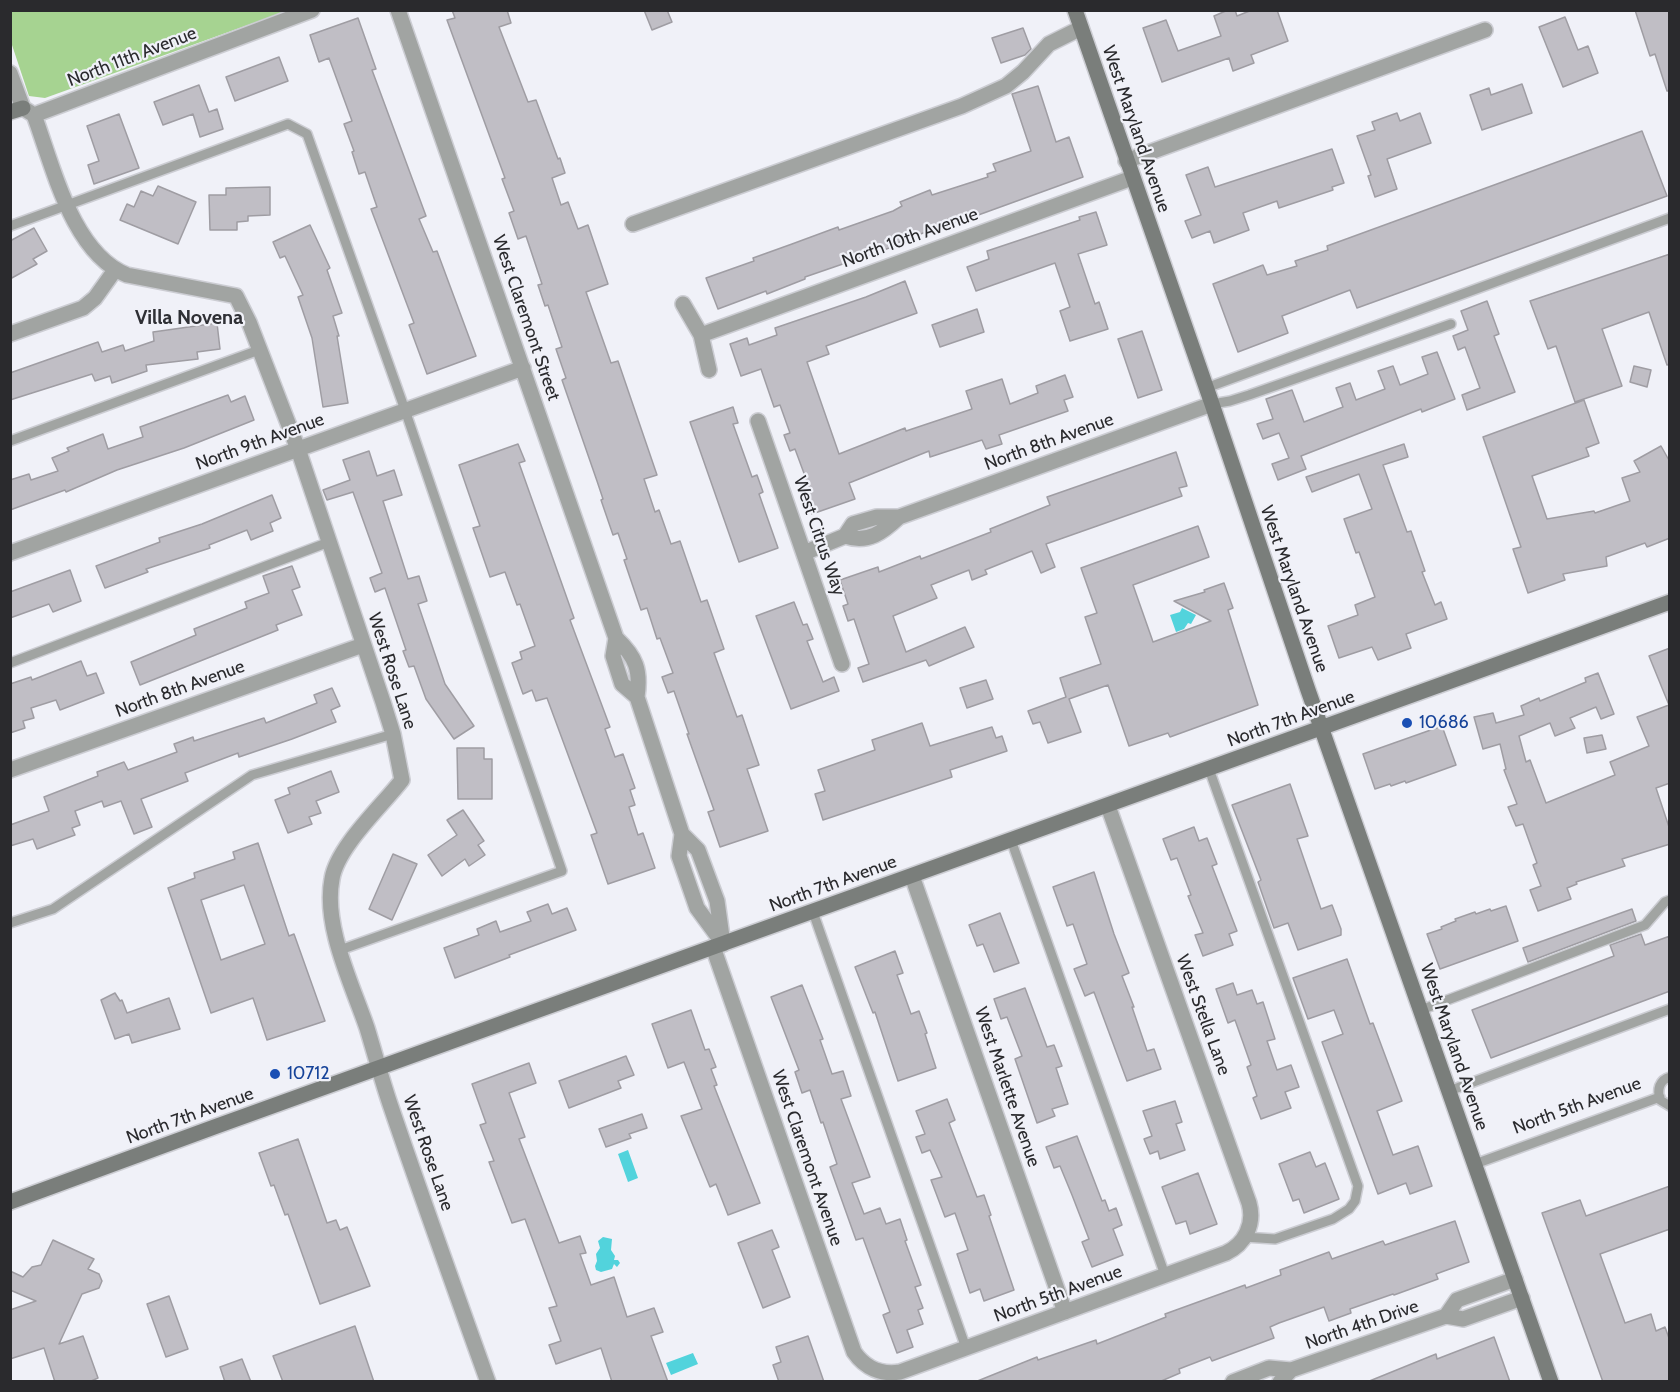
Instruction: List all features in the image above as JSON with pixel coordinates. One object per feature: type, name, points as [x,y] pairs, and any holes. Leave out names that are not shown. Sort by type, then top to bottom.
[{"type":"main road","name":"West Maryland Avenue","points":[[1075,10],[1212,404],[1321,729],[1551,1382]]},
{"type":"main road","name":"North 7th Avenue","points":[[10,1202],[1670,602]]},
{"type":"street","name":"North 11th Avenue","points":[[22,112],[312,10]]},
{"type":"street","name":"West Claremont Street","points":[[398,10],[616,638],[631,652],[640,679],[637,697],[682,834],[679,856],[696,908],[718,946]]},
{"type":"street","points":[[633,224],[962,106],[1006,86],[1023,72],[1048,44],[1081,28]]},
{"type":"street","points":[[1126,160],[1485,30]]},
{"type":"street","name":"West Rose Lane","points":[[10,73],[22,112],[67,206],[89,245],[115,270],[127,275],[236,296],[249,322],[298,449],[393,734],[402,780],[362,826],[342,854],[332,878],[331,909],[340,950],[390,1103],[488,1382]]},
{"type":"street","name":"North 10th Avenue","points":[[701,335],[1132,178]]},
{"type":"street","points":[[10,334],[83,308],[95,298],[115,270]]},
{"type":"street","points":[[683,304],[701,335],[709,370]]},
{"type":"street","name":"North 9th Avenue","points":[[10,553],[524,368]]},
{"type":"street","name":"North 8th Avenue","points":[[804,553],[845,536],[858,540],[882,533],[899,517],[1212,404]]},
{"type":"street","name":"West Citrus Way","points":[[758,421],[842,664]]},
{"type":"street","name":"North 8th Avenue","points":[[10,770],[363,645]]},
{"type":"street","name":"West Stella Lane","points":[[1108,806],[1249,1203],[1251,1217],[1244,1238]]},
{"type":"street","name":"West Claremont Street","points":[[682,834],[698,850],[717,902],[718,946]]},
{"type":"street","points":[[683,869],[703,862]]},
{"type":"street","name":"West Marlette Avenue","points":[[912,876],[1065,1312]]},
{"type":"street","name":"West Claremont Avenue","points":[[718,946],[852,1347],[863,1363],[879,1372]]},
{"type":"street","name":"North 5th Avenue","points":[[879,1372],[900,1372],[1065,1312],[1229,1251],[1244,1238]]},
{"type":"street","name":"North 4th Drive","points":[[1446,1316],[1457,1300],[1515,1279]]},
{"type":"street","name":"North 4th Drive","points":[[1233,1382],[1269,1368],[1291,1370],[1446,1316],[1464,1319],[1522,1298]]},
{"type":"street","name":"North 4th Drive","points":[[1280,1382],[1291,1370]]},
{"type":"lane","points":[[10,226],[288,124],[307,134],[405,410],[562,871],[340,950]]},
{"type":"lane","points":[[1206,388],[1670,218]]},
{"type":"lane","points":[[1212,404],[1250,395],[1451,324]]},
{"type":"lane","points":[[10,441],[259,350]]},
{"type":"lane","points":[[10,663],[329,542]]},
{"type":"lane","points":[[10,922],[53,909],[252,775],[393,734]]},
{"type":"lane","points":[[1209,769],[1358,1186],[1355,1201],[1349,1209],[1332,1219],[1275,1239],[1244,1238]]},
{"type":"lane","points":[[1011,840],[1165,1275]]},
{"type":"lane","points":[[1420,1010],[1645,925],[1665,902],[1670,900]]},
{"type":"lane","points":[[813,912],[966,1348]]},
{"type":"lane","points":[[1449,1091],[1670,1009]]},
{"type":"lane","name":"North 5th Avenue","points":[[1670,1077],[1660,1085],[1660,1097],[1664,1104],[1670,1107]]},
{"type":"lane","name":"North 5th Avenue","points":[[1475,1164],[1660,1097]]},
{"type":"green space","points":[[10,11],[287,11],[45,98],[29,96],[11,42]]},
{"type":"water","points":[[1182,608],[1196,615],[1191,624],[1188,623],[1184,629],[1176,632],[1170,615],[1180,612]]},
{"type":"water","points":[[628,1150],[638,1178],[628,1182],[618,1154]]},
{"type":"water","points":[[603,1237],[612,1239],[611,1250],[615,1256],[614,1260],[620,1263],[617,1267],[614,1264],[612,1269],[601,1272],[596,1270],[595,1266],[596,1254],[600,1248],[598,1241]]},
{"type":"water","points":[[693,1353],[698,1364],[671,1375],[666,1363]]},
{"type":"building","points":[[452,10],[507,10],[511,23],[499,27],[528,102],[536,100],[565,173],[552,178],[561,205],[568,202],[578,229],[588,225],[608,284],[586,292],[611,363],[618,361],[657,475],[644,479],[655,512],[659,510],[671,544],[680,541],[701,602],[707,600],[724,649],[714,653],[737,717],[742,715],[759,765],[747,769],[768,831],[720,847],[708,812],[714,810],[687,734],[689,734],[674,691],[668,693],[662,677],[673,673],[660,638],[657,639],[647,608],[641,610],[624,560],[627,559],[618,533],[613,535],[601,500],[603,499],[562,380],[566,378],[556,349],[562,347],[548,305],[545,306],[538,285],[542,284],[526,236],[518,239],[509,213],[514,211],[502,179],[505,178],[447,20],[455,18]]},
{"type":"building","points":[[644,10],[667,10],[672,22],[652,30]]},
{"type":"building","points":[[1228,10],[1235,10],[1237,16],[1252,10],[1277,10],[1288,41],[1251,55],[1254,63],[1233,71],[1229,58],[1162,82],[1143,28],[1166,20],[1178,51],[1221,36],[1214,16]]},
{"type":"building","points":[[1635,10],[1670,10],[1670,91],[1667,91],[1655,54],[1650,56]]},
{"type":"building","points":[[1565,17],[1578,50],[1588,46],[1598,73],[1563,87],[1539,27]]},
{"type":"building","points":[[358,18],[376,69],[372,70],[426,216],[419,219],[433,252],[437,251],[476,356],[427,374],[409,325],[414,323],[371,209],[377,207],[365,172],[359,174],[352,152],[354,151],[344,124],[352,121],[329,58],[319,62],[310,35]]},
{"type":"building","points":[[1023,28],[1031,49],[1025,55],[1001,63],[992,38]]},
{"type":"building","points":[[279,57],[288,81],[235,101],[226,77]]},
{"type":"building","points":[[1522,84],[1532,113],[1482,130],[1470,95],[1489,88],[1491,95]]},
{"type":"building","points":[[199,85],[209,112],[217,109],[223,129],[200,137],[193,114],[163,125],[154,102]]},
{"type":"building","points":[[1038,86],[1056,142],[1069,137],[1083,177],[970,218],[952,222],[897,243],[898,245],[805,277],[805,279],[767,294],[766,291],[718,309],[706,278],[838,227],[839,230],[893,211],[902,206],[900,202],[930,190],[932,195],[988,177],[987,174],[996,171],[993,164],[1031,151],[1012,94]]},
{"type":"building","points":[[1397,113],[1400,121],[1420,113],[1431,143],[1387,159],[1397,189],[1375,197],[1368,176],[1371,175],[1357,136],[1375,130],[1372,122]]},
{"type":"building","points":[[119,114],[139,168],[94,184],[88,165],[99,161],[87,126]]},
{"type":"building","points":[[1642,131],[1667,196],[1357,308],[1350,290],[1282,316],[1288,333],[1238,352],[1213,284],[1263,265],[1267,275],[1297,266],[1295,261],[1328,250],[1327,246]]},
{"type":"building","points":[[1332,149],[1344,183],[1332,187],[1333,190],[1279,208],[1277,201],[1243,213],[1249,230],[1214,243],[1210,231],[1192,238],[1185,221],[1201,215],[1186,175],[1208,167],[1215,187]]},
{"type":"building","points":[[158,186],[196,202],[178,244],[120,220],[127,204],[134,207],[141,191],[153,196]]},
{"type":"building","points":[[270,187],[270,215],[248,216],[248,221],[237,222],[237,230],[210,230],[209,195],[226,195],[226,188]]},
{"type":"building","points":[[1096,212],[1107,245],[1078,254],[1095,304],[1099,302],[1108,329],[1070,341],[1060,311],[1070,307],[1055,263],[976,291],[967,267],[989,259],[987,251],[1080,220],[1079,217]]},
{"type":"building","points":[[310,225],[330,268],[327,270],[342,313],[333,316],[339,336],[337,336],[348,403],[323,407],[312,338],[298,297],[303,295],[285,256],[280,258],[273,242]]},
{"type":"building","points":[[34,228],[47,251],[33,259],[37,264],[10,279],[10,241]]},
{"type":"building","points":[[1670,254],[1670,364],[1667,365],[1649,312],[1602,329],[1622,386],[1575,402],[1556,346],[1548,349],[1530,301]]},
{"type":"building","points":[[905,281],[917,313],[826,346],[829,354],[807,362],[839,454],[905,428],[906,431],[972,409],[966,391],[1002,379],[1010,404],[1038,393],[1036,386],[1065,375],[1073,397],[1064,400],[1068,411],[999,435],[1002,444],[986,449],[982,440],[930,457],[929,451],[849,483],[855,499],[812,514],[807,499],[811,497],[805,476],[795,449],[790,451],[784,435],[790,433],[780,405],[774,407],[761,369],[741,376],[730,344],[747,338],[749,345],[777,335],[775,328]]},
{"type":"building","points":[[1487,301],[1499,334],[1494,336],[1515,392],[1467,410],[1462,395],[1480,388],[1465,347],[1458,350],[1453,336],[1468,330],[1461,311]]},
{"type":"building","points":[[977,309],[984,332],[940,347],[932,325]]},
{"type":"building","points":[[217,323],[220,349],[197,352],[198,359],[146,365],[147,371],[112,383],[110,376],[95,381],[92,374],[10,400],[10,373],[98,342],[102,352],[123,345],[125,351],[154,341],[153,332]]},
{"type":"building","points":[[1142,331],[1162,390],[1138,398],[1118,339]]},
{"type":"building","points":[[1437,352],[1455,399],[1422,412],[1421,409],[1301,456],[1306,469],[1278,480],[1272,464],[1289,458],[1279,433],[1263,439],[1257,424],[1273,419],[1266,399],[1292,390],[1304,422],[1343,407],[1336,388],[1350,383],[1356,400],[1385,389],[1378,371],[1393,366],[1400,385],[1428,374],[1422,357]]},
{"type":"building","points":[[1634,366],[1651,370],[1647,387],[1630,382]]},
{"type":"building","points":[[228,395],[231,402],[245,396],[254,420],[184,448],[117,470],[66,492],[65,490],[10,510],[10,480],[29,474],[31,480],[58,471],[52,458],[69,451],[67,448],[103,434],[108,449],[143,437],[140,427]]},
{"type":"building","points":[[1584,400],[1599,443],[1586,448],[1589,456],[1532,476],[1547,519],[1594,511],[1595,513],[1630,501],[1622,478],[1640,472],[1634,461],[1661,446],[1670,462],[1670,538],[1647,547],[1645,543],[1606,557],[1607,566],[1563,574],[1565,580],[1528,593],[1513,549],[1521,547],[1483,437]]},
{"type":"building","points":[[733,407],[738,423],[733,424],[752,477],[757,475],[763,492],[759,494],[778,548],[739,562],[690,422]]},
{"type":"building","points":[[518,444],[525,461],[519,463],[574,618],[570,620],[610,727],[605,729],[615,757],[623,754],[635,788],[630,790],[635,805],[629,807],[638,835],[643,833],[655,868],[608,884],[591,835],[597,833],[547,698],[536,701],[532,690],[523,694],[512,663],[522,659],[520,652],[535,646],[520,604],[517,605],[505,572],[490,577],[473,528],[480,526],[459,465]]},
{"type":"building","points":[[1404,444],[1408,457],[1383,465],[1407,532],[1411,531],[1425,571],[1422,572],[1435,605],[1441,602],[1447,619],[1406,634],[1411,648],[1378,660],[1372,647],[1339,658],[1328,626],[1358,615],[1355,605],[1375,597],[1344,519],[1372,509],[1359,474],[1312,492],[1306,477]]},
{"type":"building","points":[[369,451],[377,476],[394,470],[402,495],[383,501],[408,579],[419,576],[427,601],[418,604],[445,684],[474,726],[454,739],[426,699],[414,666],[409,667],[403,651],[406,650],[385,588],[375,592],[370,578],[382,573],[353,492],[327,500],[323,490],[350,480],[343,460]]},
{"type":"building","points":[[1176,452],[1187,486],[1179,488],[1182,496],[1046,544],[1055,567],[1041,573],[1032,551],[985,570],[987,574],[972,580],[969,570],[931,585],[937,598],[893,616],[906,652],[965,627],[974,647],[929,666],[926,660],[863,682],[858,668],[869,664],[854,619],[848,621],[843,606],[848,604],[840,580],[878,567],[879,572],[920,556],[921,559],[991,532],[990,529],[1050,505],[1047,497]]},
{"type":"building","points":[[272,495],[281,518],[270,523],[273,531],[251,540],[247,530],[209,545],[210,548],[146,569],[148,572],[105,588],[96,566],[160,542],[159,538],[202,524]]},
{"type":"building","points":[[1198,526],[1209,557],[1133,585],[1153,642],[1211,621],[1174,601],[1205,592],[1204,590],[1224,583],[1233,608],[1228,610],[1258,705],[1170,737],[1168,733],[1129,746],[1108,685],[1069,699],[1081,732],[1048,743],[1040,722],[1033,724],[1028,711],[1066,697],[1060,678],[1101,664],[1085,617],[1097,613],[1081,568]]},
{"type":"building","points":[[292,566],[300,587],[292,590],[302,615],[276,625],[278,630],[140,685],[131,662],[196,635],[194,629],[247,608],[245,602],[269,593],[263,576]]},
{"type":"building","points":[[70,570],[81,601],[53,612],[49,604],[10,618],[10,592]]},
{"type":"building","points":[[794,602],[803,625],[807,624],[813,639],[807,641],[823,682],[834,677],[839,691],[791,709],[756,616]]},
{"type":"building","points":[[1670,648],[1670,783],[1656,788],[1670,830],[1670,844],[1622,859],[1625,866],[1576,882],[1577,884],[1567,888],[1571,899],[1538,911],[1530,890],[1541,886],[1533,865],[1537,863],[1523,824],[1516,826],[1508,807],[1517,804],[1504,770],[1506,769],[1500,744],[1483,749],[1474,717],[1493,713],[1496,723],[1524,715],[1521,706],[1539,698],[1540,701],[1586,682],[1585,678],[1598,673],[1614,714],[1601,719],[1596,707],[1570,718],[1575,728],[1555,736],[1550,723],[1519,736],[1526,762],[1530,760],[1546,803],[1615,775],[1610,762],[1649,746],[1637,717],[1669,705],[1649,656]]},
{"type":"building","points":[[81,661],[87,676],[96,673],[104,693],[60,710],[56,700],[31,708],[34,718],[23,721],[25,728],[10,733],[10,684],[31,677],[32,680]]},
{"type":"building","points":[[986,680],[993,699],[967,708],[960,688]]},
{"type":"building","points":[[332,688],[340,706],[331,710],[336,722],[239,757],[238,753],[185,773],[188,781],[141,799],[152,827],[134,834],[121,801],[104,807],[102,801],[75,811],[80,825],[72,828],[75,835],[37,849],[33,839],[10,846],[10,825],[49,811],[44,797],[98,776],[97,772],[124,762],[128,770],[177,752],[174,744],[193,737],[194,741],[264,718],[266,723],[317,703],[314,695]]},
{"type":"building","points":[[922,723],[930,746],[992,727],[996,738],[1002,736],[1007,751],[950,770],[952,777],[823,820],[815,794],[825,791],[818,770],[875,750],[872,740]]},
{"type":"building","points":[[1442,726],[1456,765],[1406,783],[1405,781],[1375,789],[1363,754]]},
{"type":"building","points":[[1602,735],[1606,749],[1587,753],[1584,738]]},
{"type":"building","points":[[457,748],[484,748],[484,759],[492,759],[492,799],[458,799]]},
{"type":"building","points":[[331,771],[339,792],[316,801],[321,813],[309,817],[312,824],[288,833],[275,800],[290,794],[288,788]]},
{"type":"building","points":[[1290,784],[1308,836],[1297,839],[1321,909],[1332,905],[1341,929],[1341,935],[1298,950],[1288,923],[1274,928],[1258,882],[1261,880],[1232,805]]},
{"type":"building","points":[[463,810],[484,841],[478,845],[485,855],[469,866],[465,859],[442,876],[428,855],[457,835],[447,820]]},
{"type":"building","points":[[1194,827],[1199,841],[1207,838],[1217,864],[1212,866],[1237,931],[1229,934],[1233,945],[1203,956],[1195,935],[1203,933],[1188,896],[1191,895],[1177,858],[1171,860],[1163,839]]},
{"type":"building","points":[[258,843],[289,936],[294,934],[325,1021],[267,1040],[253,998],[211,1013],[168,888],[195,878],[194,873],[235,859],[233,852]],"holes":[[[244,885],[265,944],[221,960],[201,900]]]},
{"type":"building","points":[[393,854],[417,864],[392,920],[369,909]]},
{"type":"building","points":[[1094,872],[1129,973],[1122,976],[1134,1007],[1132,1007],[1147,1051],[1154,1049],[1161,1069],[1127,1081],[1094,992],[1085,996],[1074,969],[1087,964],[1073,924],[1067,926],[1053,887]]},
{"type":"building","points":[[548,904],[552,914],[567,908],[576,930],[455,978],[444,948],[479,935],[477,929],[496,921],[500,932],[531,921],[527,912]]},
{"type":"building","points":[[1506,906],[1518,941],[1440,969],[1427,934],[1442,929],[1441,927],[1456,921],[1455,919],[1475,912],[1476,914]]},
{"type":"building","points":[[1632,909],[1636,921],[1528,962],[1523,948]]},
{"type":"building","points":[[1000,913],[1019,963],[994,972],[983,944],[977,946],[969,925]]},
{"type":"building","points":[[1641,934],[1645,945],[1670,936],[1670,991],[1491,1058],[1472,1010],[1614,956],[1610,945]]},
{"type":"building","points":[[895,951],[903,973],[897,975],[911,1014],[919,1011],[936,1068],[898,1081],[875,1012],[873,1013],[855,967]]},
{"type":"building","points":[[1347,959],[1370,1024],[1373,1023],[1402,1101],[1377,1111],[1393,1155],[1418,1146],[1432,1186],[1410,1194],[1406,1183],[1378,1194],[1322,1042],[1343,1034],[1334,1010],[1308,1019],[1293,978]]},
{"type":"building","points":[[1233,983],[1237,995],[1252,990],[1257,1004],[1263,1002],[1275,1039],[1267,1041],[1277,1070],[1291,1065],[1299,1087],[1285,1092],[1291,1108],[1261,1119],[1253,1098],[1257,1096],[1247,1067],[1251,1065],[1235,1020],[1228,1023],[1216,989]]},
{"type":"building","points":[[802,985],[823,1039],[820,1040],[832,1074],[843,1071],[851,1096],[841,1099],[870,1177],[852,1183],[864,1214],[880,1208],[886,1224],[900,1219],[907,1240],[905,1241],[921,1285],[915,1287],[923,1308],[918,1310],[923,1324],[907,1330],[913,1347],[897,1353],[883,1315],[890,1312],[863,1238],[856,1240],[830,1167],[837,1164],[823,1122],[821,1123],[810,1090],[802,1093],[795,1072],[799,1070],[771,997]]},
{"type":"building","points":[[1025,988],[1047,1047],[1054,1045],[1062,1066],[1056,1068],[1068,1104],[1052,1109],[1055,1116],[1037,1123],[1015,1059],[1022,1056],[1007,1017],[1001,1019],[994,999]]},
{"type":"building","points":[[115,993],[120,1001],[122,1000],[127,1013],[169,998],[180,1029],[132,1043],[129,1034],[115,1039],[101,1000]]},
{"type":"building","points":[[691,1010],[705,1050],[709,1049],[716,1067],[711,1069],[717,1085],[714,1086],[760,1203],[728,1215],[716,1184],[710,1187],[681,1116],[702,1109],[684,1062],[668,1068],[652,1024]]},
{"type":"building","points":[[626,1056],[634,1075],[618,1081],[621,1088],[569,1108],[559,1081]]},
{"type":"building","points":[[529,1063],[536,1083],[509,1093],[525,1137],[519,1139],[559,1243],[580,1236],[586,1253],[580,1254],[591,1285],[614,1277],[627,1317],[654,1308],[663,1332],[651,1336],[668,1382],[612,1382],[601,1348],[556,1364],[549,1345],[561,1341],[549,1308],[557,1306],[525,1219],[512,1223],[489,1162],[494,1161],[480,1125],[486,1123],[472,1084]]},
{"type":"building","points":[[947,1099],[955,1120],[949,1123],[977,1197],[984,1195],[1014,1290],[984,1301],[980,1289],[970,1293],[957,1254],[968,1250],[955,1213],[945,1217],[931,1180],[942,1177],[930,1150],[922,1153],[916,1137],[925,1134],[916,1111]]},
{"type":"building","points":[[1175,1101],[1182,1122],[1176,1124],[1185,1150],[1160,1159],[1158,1151],[1150,1154],[1144,1139],[1152,1136],[1143,1111]]},
{"type":"building","points":[[642,1114],[647,1128],[629,1134],[631,1138],[606,1147],[599,1129]]},
{"type":"building","points":[[1077,1136],[1102,1201],[1105,1200],[1109,1211],[1116,1208],[1122,1225],[1113,1229],[1123,1255],[1092,1267],[1082,1242],[1089,1239],[1060,1166],[1054,1168],[1046,1147]]},
{"type":"building","points":[[298,1139],[327,1223],[336,1220],[340,1230],[347,1227],[370,1286],[320,1304],[288,1214],[285,1215],[274,1185],[271,1186],[259,1153]]},
{"type":"building","points":[[1310,1152],[1316,1167],[1325,1163],[1339,1199],[1304,1213],[1299,1199],[1293,1201],[1279,1164]]},
{"type":"building","points":[[1198,1173],[1217,1224],[1190,1234],[1186,1221],[1176,1224],[1162,1187]]},
{"type":"building","points":[[1670,1186],[1670,1229],[1600,1254],[1625,1323],[1651,1314],[1656,1331],[1665,1327],[1670,1341],[1670,1382],[1603,1382],[1542,1213],[1580,1200],[1586,1216]]},
{"type":"building","points":[[1455,1221],[1469,1262],[1436,1274],[1438,1279],[1350,1309],[1351,1313],[1329,1321],[1324,1307],[1279,1323],[1270,1327],[1274,1338],[1212,1361],[1210,1357],[1179,1369],[1180,1373],[1159,1382],[975,1382],[1037,1357],[1038,1360],[1096,1340],[1097,1344],[1166,1317],[1165,1314],[1245,1285],[1246,1288],[1281,1275],[1280,1270],[1329,1252],[1332,1259],[1383,1241],[1385,1245]]},
{"type":"building","points":[[772,1230],[779,1247],[772,1250],[790,1297],[763,1308],[738,1243]]},
{"type":"building","points":[[53,1240],[94,1259],[88,1269],[99,1274],[102,1281],[99,1288],[82,1294],[59,1344],[83,1336],[98,1378],[89,1382],[55,1382],[44,1348],[10,1359],[10,1310],[36,1301],[10,1290],[10,1271],[23,1277],[32,1267],[41,1265]]},
{"type":"building","points":[[169,1296],[188,1349],[166,1357],[147,1304]]},
{"type":"building","points":[[355,1326],[374,1382],[283,1382],[273,1356]]},
{"type":"building","points":[[808,1336],[824,1382],[779,1382],[773,1365],[781,1362],[776,1347]]},
{"type":"building","points":[[1494,1337],[1510,1382],[1367,1382],[1436,1354],[1437,1359]]},
{"type":"building","points":[[242,1359],[251,1382],[225,1382],[220,1367]]},
{"type":"place","name":"10686","points":[[1407,723]]},
{"type":"place","name":"10712","points":[[275,1074]]},
{"type":"district","name":"Villa Novena","points":[[189,318]]}]
